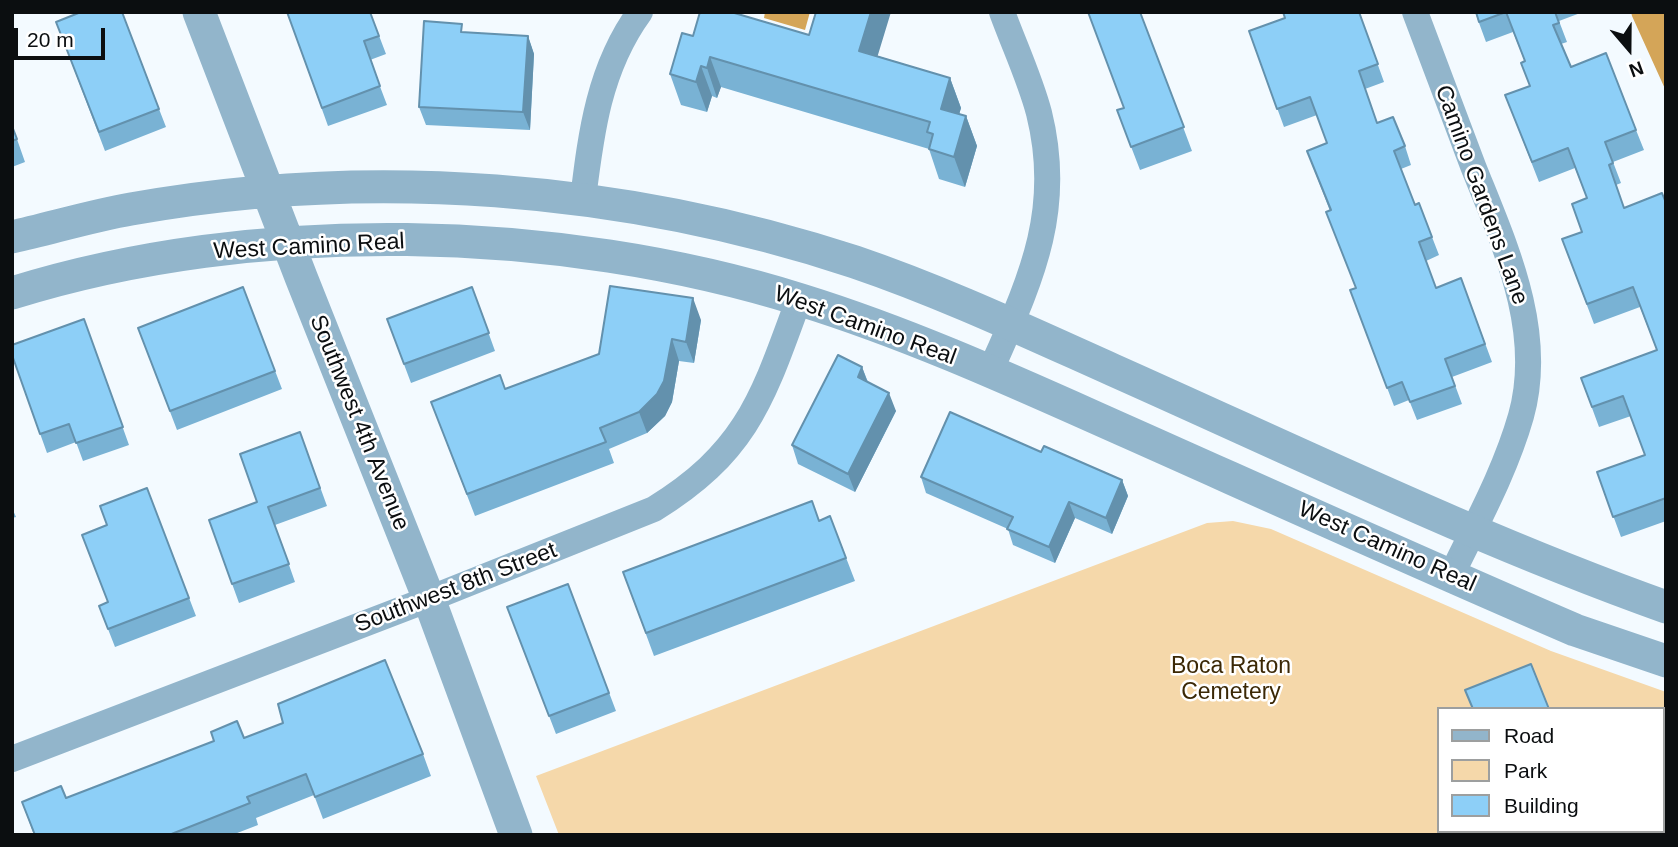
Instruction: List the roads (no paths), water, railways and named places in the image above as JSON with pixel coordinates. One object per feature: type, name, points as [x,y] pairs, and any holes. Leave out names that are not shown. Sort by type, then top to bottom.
[{"type":"street","name":"Southwest 4th Avenue","points":[[199,12],[429,599],[516,835]]},
{"type":"street","points":[[583,200],[597,105],[607,74],[640,12]]},
{"type":"street","points":[[990,372],[1032,275],[1041,243],[1048,178],[1038,112],[1002,12]]},
{"type":"street","name":"Camino Gardens Lane","points":[[1415,12],[1510,260],[1526,322],[1528,366],[1521,414],[1500,473],[1451,576]]},
{"type":"street","points":[[12,237],[128,209],[268,192],[352,188],[419,187],[583,200],[699,221],[805,247],[910,282],[1011,324],[1561,568],[1666,607]]},
{"type":"street","name":"West Camino Real","points":[[12,293],[135,264],[224,250],[288,244],[414,240],[550,249],[654,264],[723,279],[799,299],[887,329],[1574,630],[1666,661]]},
{"type":"street","name":"Southwest 8th Street","points":[[12,759],[645,513],[681,492],[705,473],[727,450],[762,398],[799,299]]},
{"type":"park label","name":"Boca Raton Cemetery","points":[[1231,680]]}]
